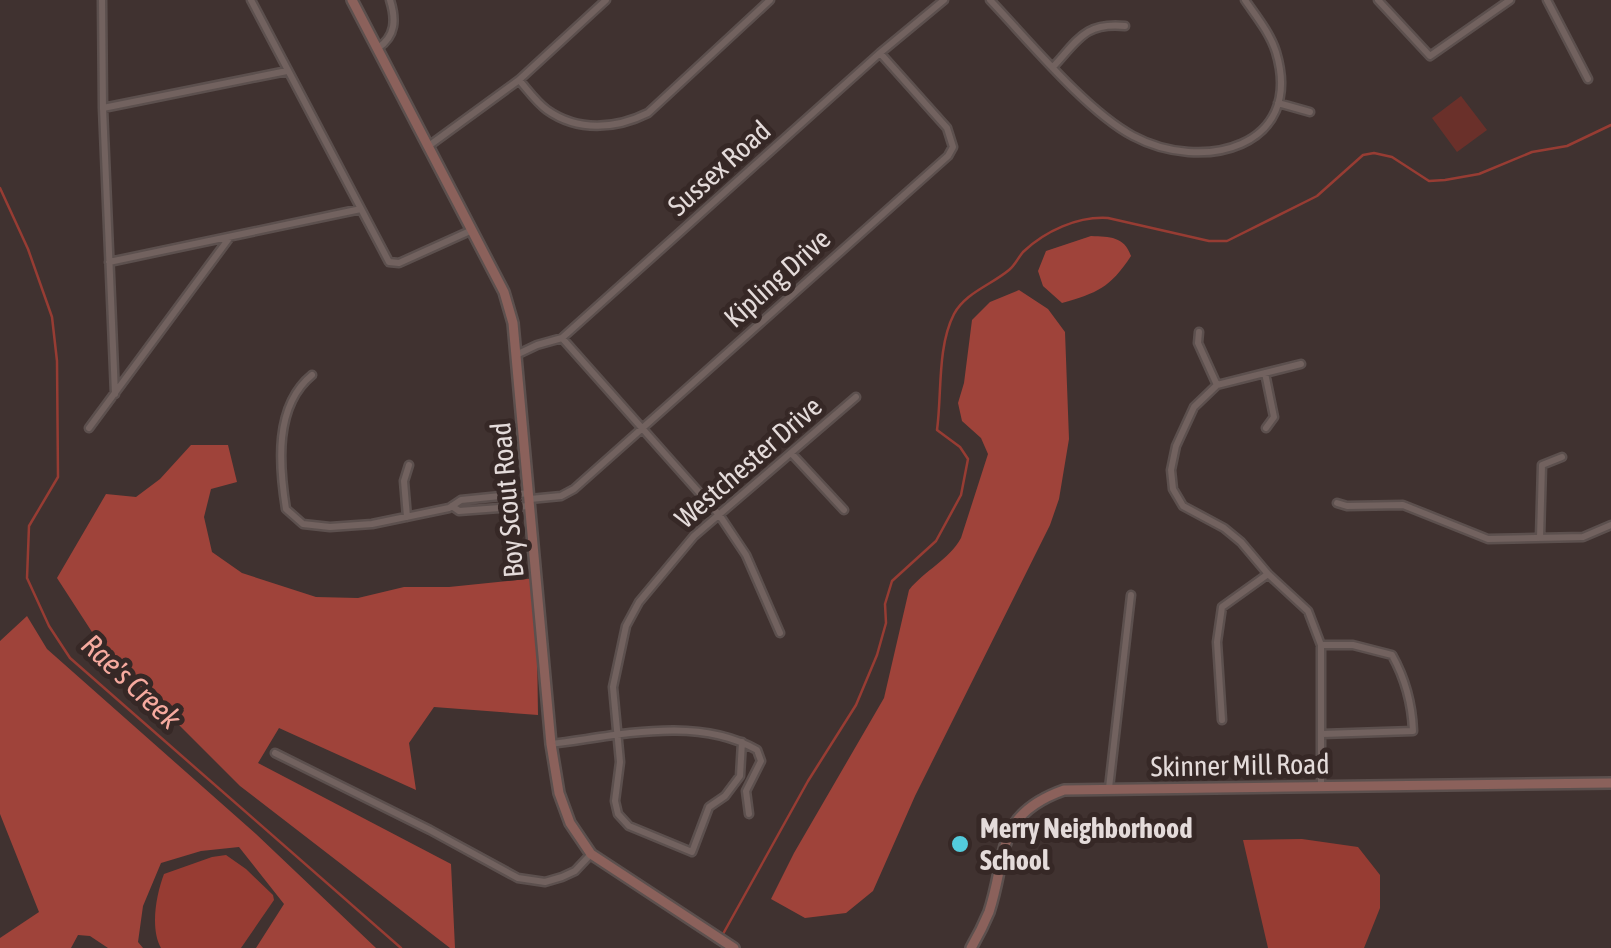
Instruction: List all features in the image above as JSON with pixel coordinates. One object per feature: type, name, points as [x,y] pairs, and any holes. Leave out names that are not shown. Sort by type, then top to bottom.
[{"type":"street","points":[[102,0],[114,394]]},
{"type":"street","points":[[251,0],[390,262],[399,263],[470,231]]},
{"type":"street","name":"Boy Scout Road","points":[[352,0],[504,292],[513,323],[552,744],[559,793],[570,823],[591,854],[734,948]]},
{"type":"street","points":[[378,48],[392,32],[390,0]]},
{"type":"street","points":[[430,145],[519,80],[606,0]]},
{"type":"street","points":[[519,80],[547,110],[583,125],[603,127],[629,122],[648,113],[770,0]]},
{"type":"street","name":"Sussex Road","points":[[516,356],[562,338],[944,0]]},
{"type":"street","points":[[990,0],[1112,123],[1136,138],[1196,155],[1238,148],[1258,134],[1275,113],[1280,74],[1276,51],[1244,0]]},
{"type":"street","points":[[1378,0],[1430,56],[1510,0]]},
{"type":"street","points":[[1547,0],[1588,78]]},
{"type":"street","points":[[1053,67],[1088,29],[1104,24],[1125,26]]},
{"type":"street","name":"Kipling Drive","points":[[452,506],[460,511],[562,496],[574,490],[948,156],[953,147],[947,128],[880,53]]},
{"type":"street","points":[[103,108],[287,71]]},
{"type":"street","points":[[1278,103],[1310,112]]},
{"type":"street","points":[[109,262],[362,208]]},
{"type":"street","points":[[88,428],[230,237]]},
{"type":"street","points":[[1199,332],[1198,343],[1217,385]]},
{"type":"street","points":[[562,338],[720,516],[746,555],[780,633]]},
{"type":"street","points":[[1301,364],[1217,385],[1194,407],[1170,470],[1173,489],[1183,506],[1241,542],[1268,574],[1308,610],[1321,645],[1321,786]]},
{"type":"street","points":[[1264,373],[1274,417],[1266,428]]},
{"type":"street","name":"Kipling Drive","points":[[312,375],[301,384],[283,425],[286,509],[304,524],[372,524],[452,506],[460,500],[530,499]]},
{"type":"street","name":"Westchester Drive","points":[[742,742],[740,776],[725,796],[709,807],[692,852],[629,826],[618,814],[615,801],[620,762],[613,687],[626,626],[639,602],[694,536],[856,397]]},
{"type":"street","points":[[792,454],[844,510]]},
{"type":"street","points":[[1540,538],[1542,464],[1562,457]]},
{"type":"street","points":[[407,517],[404,480],[409,464]]},
{"type":"street","points":[[1338,503],[1403,504],[1488,539],[1583,537],[1611,525]]},
{"type":"street","points":[[1222,720],[1217,642],[1222,607],[1268,574]]},
{"type":"street","points":[[1110,788],[1131,594]]},
{"type":"street","points":[[1321,645],[1353,645],[1392,655],[1403,674],[1412,706],[1413,731],[1322,734]]},
{"type":"street","points":[[552,744],[706,731],[742,742],[757,750],[761,761],[746,791],[749,814]]},
{"type":"street","points":[[275,754],[518,878],[545,882],[575,871],[591,854]]},
{"type":"street","name":"Skinner Mill Road","points":[[971,948],[989,910],[1004,842],[1028,808],[1064,790],[1611,783]]},
{"type":"shaded area","points":[[1461,96],[1487,130],[1457,152],[1432,118]]},
{"type":"shaded area","points":[[1091,236],[1120,241],[1131,256],[1102,288],[1062,303],[1043,286],[1038,271],[1046,251]]},
{"type":"shaded area","points":[[1019,290],[1048,309],[1065,332],[1069,439],[1059,499],[1050,525],[915,796],[873,891],[846,913],[805,918],[771,899],[884,698],[909,590],[961,538],[988,454],[981,438],[962,421],[958,403],[972,320],[990,302]]},
{"type":"shaded area","points":[[191,445],[228,445],[237,482],[211,489],[204,517],[212,552],[242,573],[316,597],[358,598],[404,587],[449,587],[536,578],[538,715],[434,707],[409,743],[416,790],[279,728],[258,763],[451,864],[455,948],[450,948],[240,786],[103,649],[57,578],[106,494],[136,497],[160,479]]},
{"type":"shaded area","points":[[27,616],[47,649],[256,834],[376,948],[256,948],[284,904],[239,847],[201,851],[161,863],[143,906],[138,942],[143,948],[108,948],[90,936],[78,935],[71,948],[0,948],[0,938],[39,912],[0,814],[0,641]]},
{"type":"shaded area","points":[[1302,839],[1358,847],[1380,875],[1380,908],[1364,948],[1268,948],[1243,840]]},
{"type":"shaded area","points":[[226,855],[246,869],[274,900],[241,948],[161,948],[155,912],[164,874]]},
{"type":"waterway","name":"Rae's Creek","points":[[723,934],[808,781],[856,705],[877,655],[892,581],[936,541],[961,495],[968,459],[960,447],[937,430],[945,341],[954,314],[965,300],[1009,270],[1041,238],[1074,222],[1108,218],[1209,241],[1227,241],[1317,196],[1363,155],[1392,157],[1429,181],[1445,180],[1479,174],[1532,152],[1567,146],[1611,125]]},
{"type":"waterway","name":"Rae's Creek","points":[[0,188],[28,249],[52,317],[57,361],[58,477],[29,526],[27,578],[49,626],[70,658],[401,948]]},
{"type":"place","name":"Merry Neighborhood School","points":[[960,844]]}]
